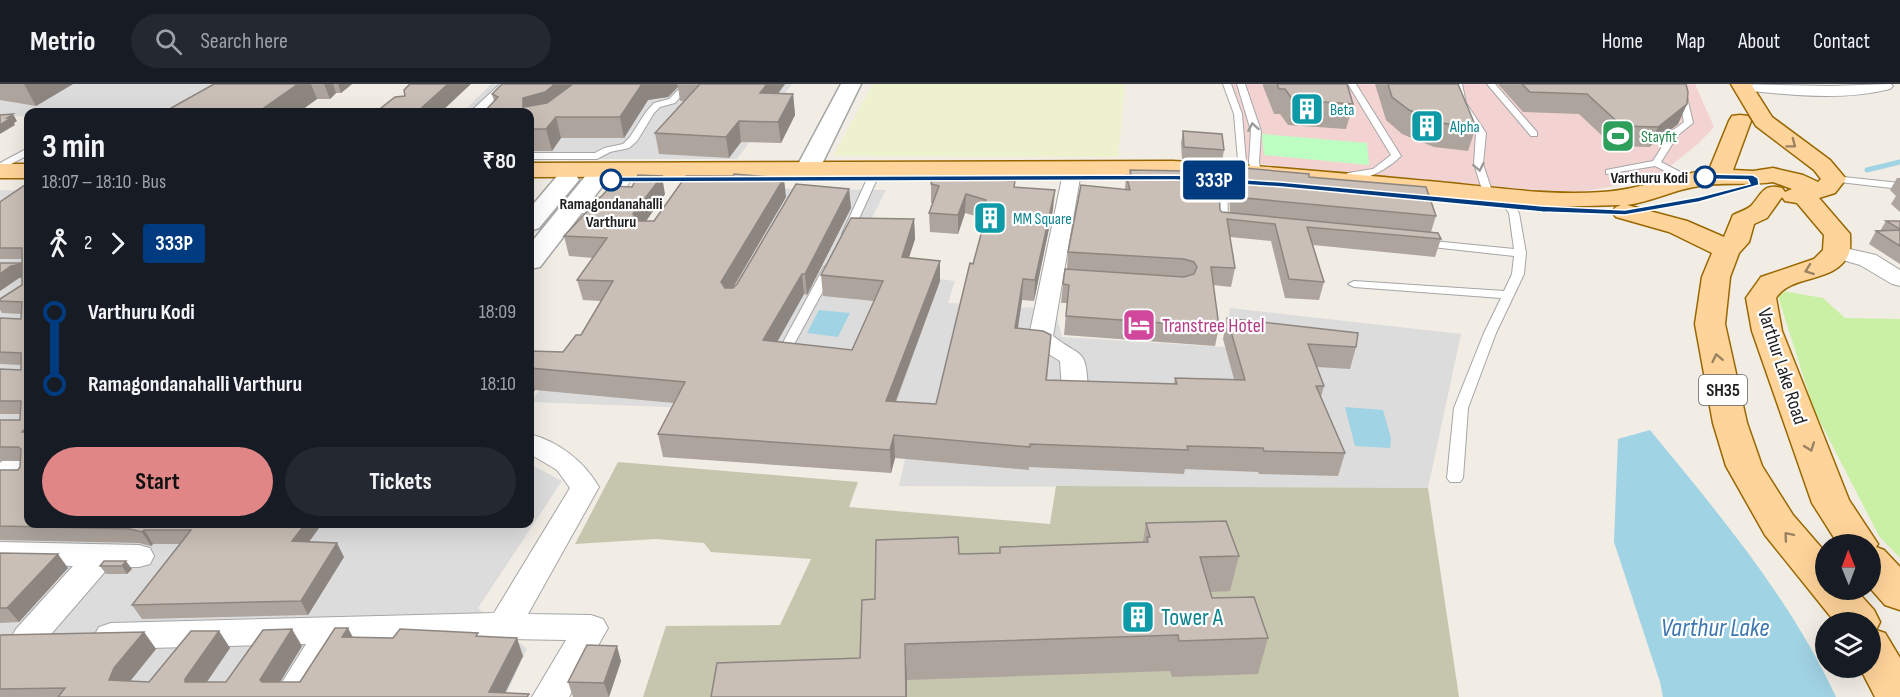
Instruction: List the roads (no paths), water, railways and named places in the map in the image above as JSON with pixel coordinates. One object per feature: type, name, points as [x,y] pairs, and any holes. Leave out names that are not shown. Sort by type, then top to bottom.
[{"type":"main road","points":[[564,170],[626,180],[687,183],[1241,175],[1499,200],[1601,201],[1660,191],[1689,180],[1718,176],[1808,194],[1826,188],[1834,179],[1822,165],[1764,121],[1735,87]]},
{"type":"main road","name":"SH35","points":[[1735,87],[1740,121],[1749,126],[1774,153],[1761,183],[1758,213],[1742,220],[1736,242],[1727,250],[1716,277],[1710,324],[1730,423],[1744,466],[1779,525],[1815,568]]},
{"type":"main road","points":[[1718,176],[1736,136],[1740,121]]},
{"type":"main road","points":[[564,170],[1172,168],[1625,212],[1653,217],[1712,240],[1727,250]]},
{"type":"main road","points":[[0,169],[24,171]]},
{"type":"main road","points":[[0,180],[24,180]]},
{"type":"main road","points":[[1625,212],[1699,200],[1761,183]]},
{"type":"main road","points":[[1808,194],[1837,234],[1836,252]]},
{"type":"main road","name":"Varthur Lake Road","points":[[1836,252],[1824,265],[1771,283],[1761,298],[1767,331],[1831,503],[1851,534]]},
{"type":"main road","points":[[1716,287],[1761,298]]},
{"type":"main road","points":[[1881,572],[1900,594]]},
{"type":"main road","points":[[1841,600],[1851,612]]},
{"type":"main road","points":[[1881,665],[1898,697]]},
{"type":"street","points":[[474,108],[500,84]]},
{"type":"street","points":[[482,108],[509,84]]},
{"type":"street","points":[[807,170],[851,84]]},
{"type":"street","points":[[1735,87],[1862,90],[1885,86],[1883,84]]},
{"type":"street","points":[[534,217],[564,170]]},
{"type":"street","points":[[534,252],[564,170]]},
{"type":"street","points":[[1071,178],[1041,330],[1042,340],[1072,357],[1075,364],[1075,390]]},
{"type":"street","points":[[1836,252],[1868,260],[1900,279]]},
{"type":"street","points":[[1052,278],[1076,279]]},
{"type":"street","points":[[504,626],[585,486],[567,464],[534,445]]},
{"type":"street","points":[[0,553],[139,556]]},
{"type":"street","points":[[14,638],[101,555]]},
{"type":"street","points":[[14,638],[504,626],[591,628],[550,697]]},
{"type":"street","points":[[291,697],[333,630]]},
{"type":"street","points":[[243,660],[262,632]]},
{"type":"street","points":[[163,670],[191,634]]},
{"type":"lane","points":[[534,158],[564,170],[607,150],[626,146],[634,139],[650,112],[657,105],[672,102],[680,96],[685,87],[684,84]]},
{"type":"lane","points":[[1227,84],[1238,114],[1241,175],[1223,225],[1235,226]]},
{"type":"lane","points":[[1241,84],[1256,130],[1254,162],[1241,175]]},
{"type":"lane","points":[[1348,176],[1376,172],[1396,156],[1352,84]]},
{"type":"lane","points":[[1455,478],[1461,408],[1490,333],[1518,274],[1520,253],[1514,213],[1499,200],[1478,168],[1477,150],[1481,133],[1462,103],[1458,84]]},
{"type":"lane","points":[[1491,84],[1534,134]]},
{"type":"lane","points":[[1656,163],[1675,133],[1689,123],[1680,84]]},
{"type":"lane","points":[[0,169],[24,153]]},
{"type":"lane","points":[[1609,172],[1656,163],[1689,180]]},
{"type":"lane","points":[[786,348],[841,246],[872,179]]},
{"type":"lane","points":[[1834,179],[1900,186]]},
{"type":"lane","points":[[534,258],[547,255],[591,200],[613,200],[626,180]]},
{"type":"lane","points":[[1406,242],[1520,253]]},
{"type":"lane","points":[[1354,284],[1508,295]]},
{"type":"water","points":[[819,310],[850,313],[838,337],[807,333]]},
{"type":"water","points":[[1345,407],[1383,410],[1391,438],[1390,448],[1355,446]]},
{"type":"water","name":"Varthur Lake","points":[[1650,430],[1727,525],[1775,591],[1815,656],[1815,678],[1826,678],[1836,697],[1663,697],[1614,542],[1618,439]]},
{"type":"waterway","points":[[1867,170],[1900,162]]},
{"type":"place","name":"Beta","points":[[1307,109]]},
{"type":"place","name":"Alpha","points":[[1427,126]]},
{"type":"place","name":"Stayfit","points":[[1618,136]]},
{"type":"place","name":"Varthuru Kodi","points":[[1705,177]]},
{"type":"place","name":"Ramagondanahalli Varthuru","points":[[611,180]]},
{"type":"place","name":"MM Square","points":[[990,218]]},
{"type":"place","name":"Transtree Hotel","points":[[1139,325]]},
{"type":"place","name":"Tower A","points":[[1138,617]]}]
